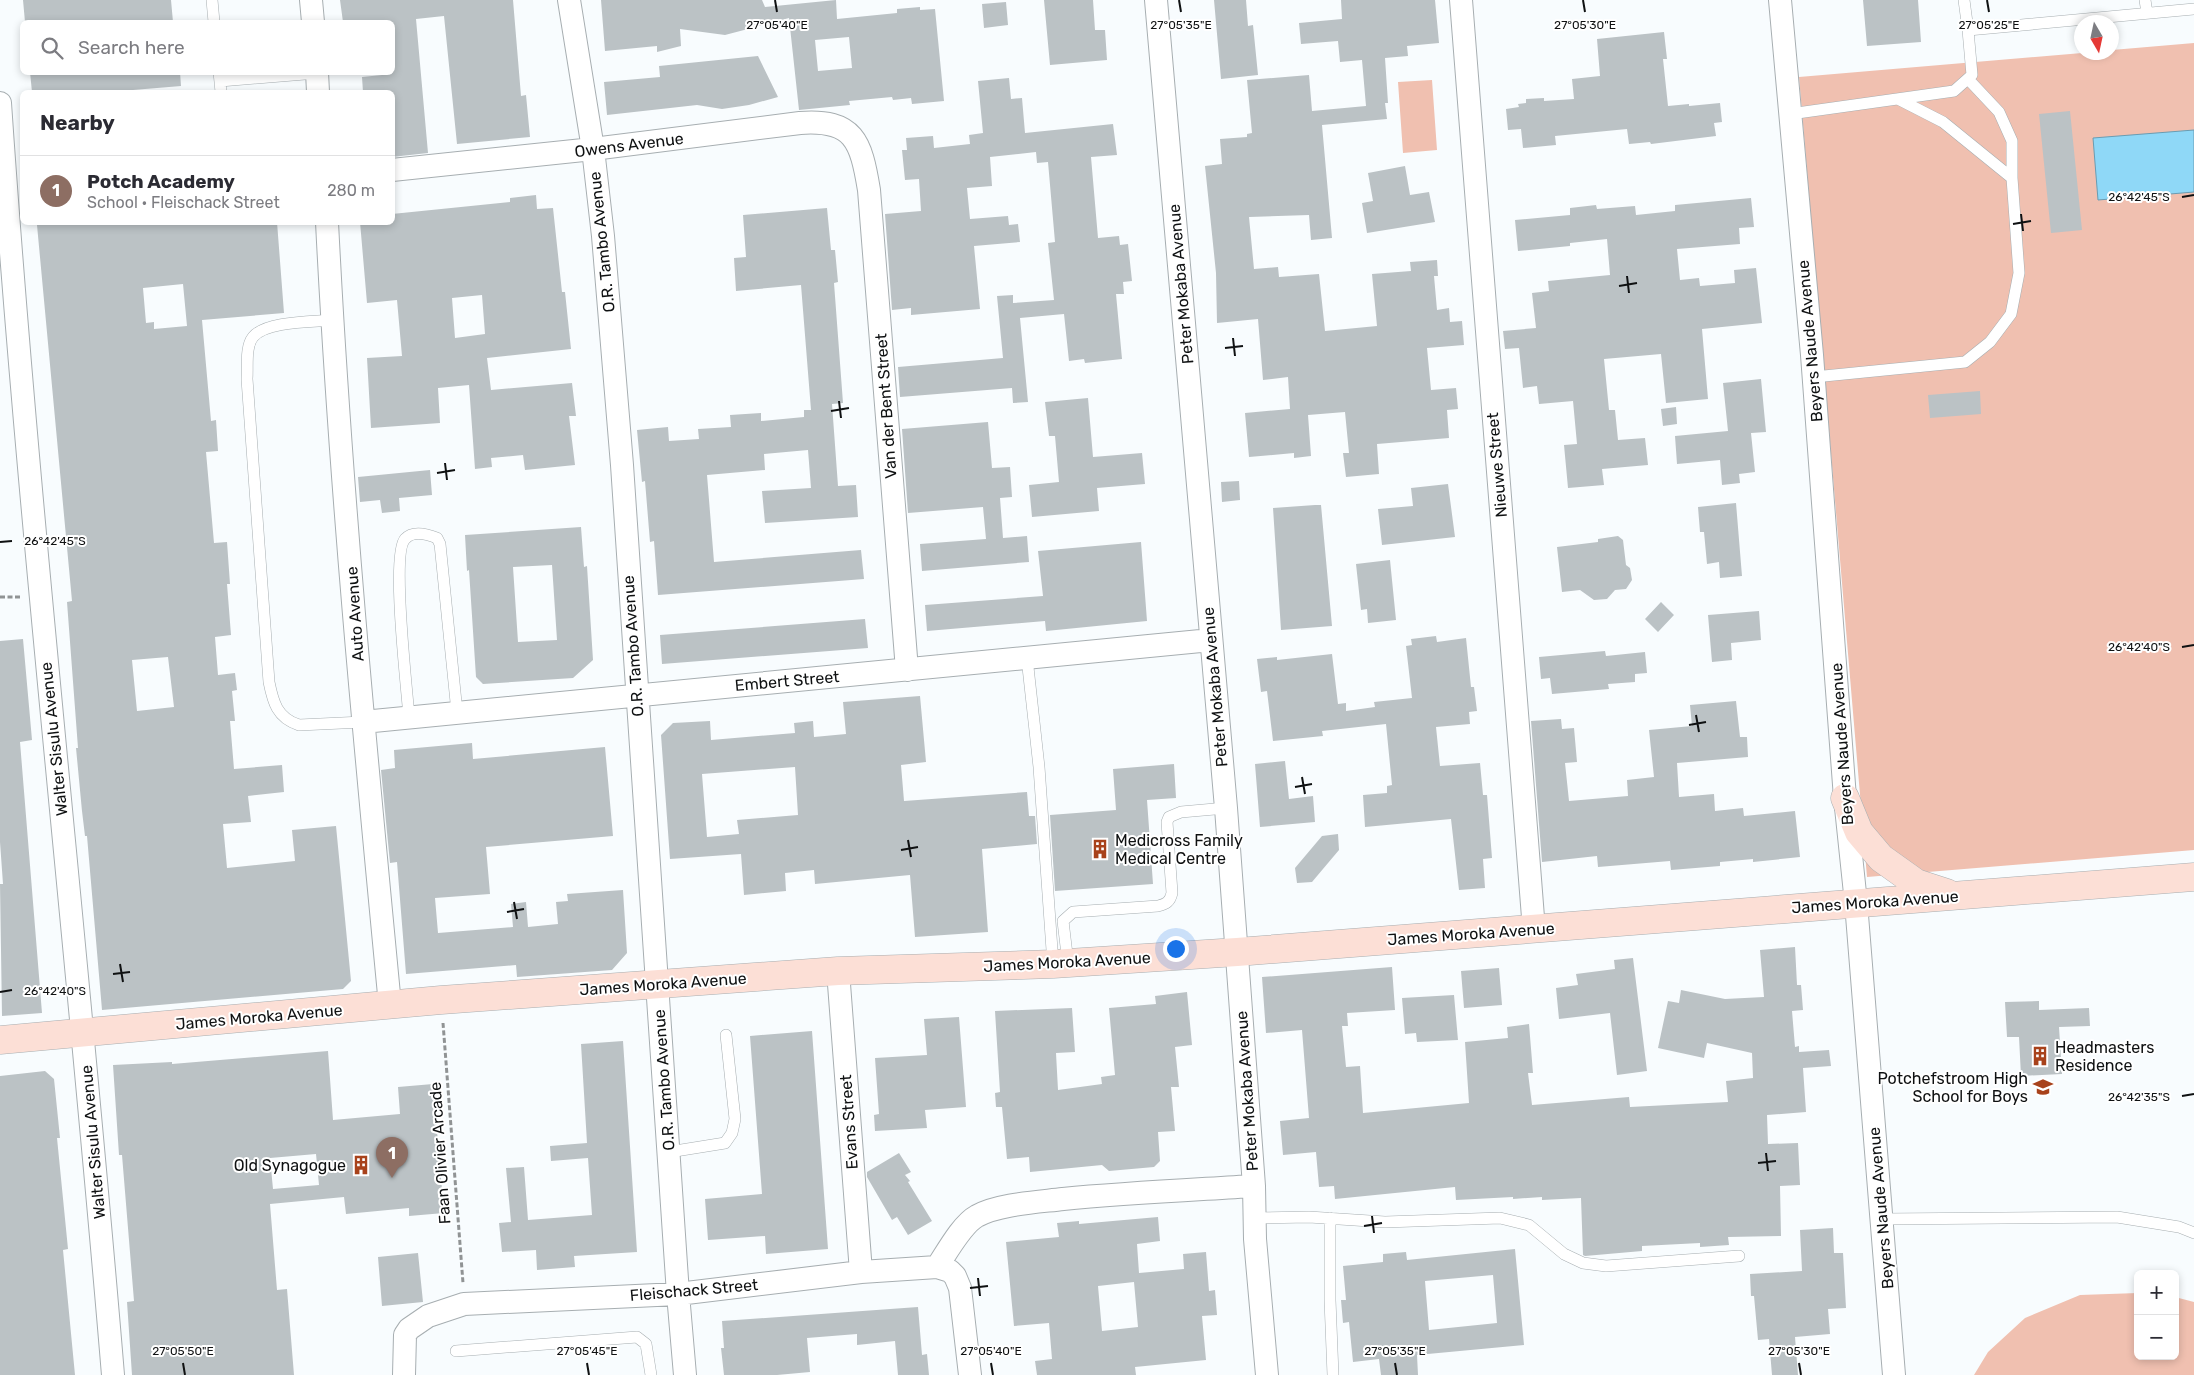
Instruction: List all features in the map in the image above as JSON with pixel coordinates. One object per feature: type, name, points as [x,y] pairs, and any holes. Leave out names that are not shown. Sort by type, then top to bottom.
[{"type":"street","points":[[312,0],[313,20]]},
{"type":"street","name":"O.R. Tambo Avenue","points":[[569,0],[593,149],[603,236],[622,465],[656,984],[685,1375]]},
{"type":"street","name":"Peter Mokaba Avenue","points":[[1156,0],[1226,808],[1254,1186],[1254,1218],[1267,1375]]},
{"type":"street","name":"Nieuwe Street","points":[[1460,0],[1534,930]]},
{"type":"street","name":"Beyers Naude Avenue","points":[[1780,0],[1814,377],[1844,798],[1856,903],[1894,1375]]},
{"type":"street","name":"Walter Sisulu Avenue","points":[[0,103],[2,166],[40,596],[113,1375]]},
{"type":"street","name":"Owens Avenue","points":[[395,170],[593,149],[819,122],[833,123],[848,131],[857,144]]},
{"type":"street","name":"Van der Bent Street","points":[[857,144],[865,165],[869,190],[907,670]]},
{"type":"street","name":"Auto Avenue","points":[[327,225],[332,320],[363,722],[390,1005]]},
{"type":"street","name":"Embert Street","points":[[363,722],[1211,640]]},
{"type":"street","points":[[1844,798],[1859,832],[1881,858],[1916,883],[1959,897]]},
{"type":"street","name":"James Moroka Avenue","points":[[0,1040],[441,1000],[656,984],[838,971],[1061,964],[1237,952],[1534,930],[1856,903],[1959,897],[2194,877]]},
{"type":"street","name":"Evans Street","points":[[838,971],[860,1272]]},
{"type":"street","points":[[970,1375],[964,1307],[960,1288],[955,1276],[950,1271],[937,1267],[964,1228],[976,1216],[994,1210],[1029,1203],[1254,1186]]},
{"type":"street","name":"Fleischack Street","points":[[404,1375],[405,1334],[428,1316],[464,1304],[678,1294],[860,1272],[937,1267]]},
{"type":"lane","points":[[212,0],[214,20]]},
{"type":"lane","points":[[1814,377],[1964,362],[1990,342],[2011,314],[2019,273],[2012,178],[2012,140],[1999,112],[1970,77],[1968,30],[1964,0]]},
{"type":"lane","points":[[2145,0],[2147,13]]},
{"type":"lane","points":[[1968,30],[2194,10]]},
{"type":"lane","points":[[1790,114],[1954,91],[1970,77]]},
{"type":"lane","points":[[220,82],[318,79]]},
{"type":"lane","points":[[1898,99],[1943,122],[2012,178]]},
{"type":"lane","points":[[332,320],[285,324],[268,328],[252,337],[249,348],[247,379],[269,682],[273,703],[278,712],[291,723],[299,725],[363,722]]},
{"type":"lane","points":[[409,717],[399,586],[399,553],[404,539],[409,535],[418,533],[437,538],[440,544],[457,712]]},
{"type":"lane","points":[[1027,658],[1061,964]]},
{"type":"lane","points":[[1061,964],[1064,921],[1072,912],[1158,906],[1166,904],[1171,900],[1167,822],[1169,817],[1181,812],[1226,808]]},
{"type":"lane","points":[[669,1152],[725,1143],[732,1133],[734,1119],[726,1035]]},
{"type":"lane","points":[[1882,1219],[2117,1217],[2179,1227],[2194,1233]]},
{"type":"lane","points":[[1254,1218],[1330,1218],[1385,1222],[1500,1218],[1530,1225],[1564,1254],[1583,1263],[1606,1266],[1739,1256]]},
{"type":"lane","points":[[1330,1218],[1330,1300],[1333,1375]]},
{"type":"lane","points":[[2179,1227],[2194,1221]]},
{"type":"lane","points":[[456,1351],[637,1337],[646,1344],[651,1375]]},
{"type":"path","name":"Faan Olivier Arcade","points":[[441,1000],[464,1304]]},
{"type":"shaded area","points":[[2194,43],[2194,850],[1867,877],[1799,77],[2074,54],[2074,60],[2119,60],[2119,49]]},
{"type":"shaded area","points":[[1432,80],[1437,150],[1403,153],[1398,82]]},
{"type":"shaded area","points":[[2134,1293],[2134,1360],[2179,1360],[2179,1298],[2194,1302],[2194,1375],[1974,1375],[1988,1352],[2025,1318],[2080,1295]]},
{"type":"water","points":[[2194,130],[2194,192],[2098,200],[2093,138]]},
{"type":"building","points":[[23,0],[171,0],[173,20],[25,20]]},
{"type":"building","points":[[340,0],[513,0],[521,96],[526,95],[530,137],[457,144],[444,16],[416,19],[428,153],[395,157],[395,90],[363,90],[362,77],[395,75],[395,20],[343,20]]},
{"type":"building","points":[[601,0],[762,0],[765,7],[836,0],[837,19],[897,13],[897,9],[920,7],[920,10],[935,9],[944,101],[912,104],[911,98],[893,100],[892,97],[849,101],[850,105],[799,110],[789,18],[725,35],[680,29],[681,46],[657,52],[657,46],[605,51]],"holes":[[[849,37],[852,68],[818,71],[815,40]]]},
{"type":"building","points":[[1044,0],[1093,0],[1095,30],[1105,30],[1107,60],[1050,65]]},
{"type":"building","points":[[1214,0],[1246,0],[1248,26],[1253,25],[1258,75],[1221,79]]},
{"type":"building","points":[[1341,0],[1435,0],[1439,43],[1407,46],[1408,56],[1385,58],[1388,103],[1385,103],[1387,119],[1322,125],[1332,238],[1311,240],[1309,215],[1249,217],[1254,269],[1278,267],[1279,277],[1319,274],[1325,331],[1377,326],[1372,274],[1411,271],[1410,262],[1437,260],[1438,276],[1434,276],[1437,310],[1449,308],[1450,322],[1462,321],[1464,345],[1427,348],[1431,390],[1456,388],[1458,409],[1447,410],[1449,438],[1377,444],[1379,474],[1346,477],[1343,453],[1349,453],[1345,412],[1308,415],[1311,456],[1294,458],[1294,453],[1249,457],[1245,413],[1290,409],[1288,377],[1263,380],[1258,319],[1217,323],[1216,273],[1205,166],[1222,164],[1220,139],[1247,137],[1247,134],[1252,133],[1247,80],[1309,75],[1312,111],[1366,106],[1362,60],[1340,62],[1338,41],[1301,44],[1299,23],[1342,19]]},
{"type":"building","points":[[1863,0],[1918,0],[1921,42],[1867,46]]},
{"type":"building","points":[[1006,2],[1008,25],[984,28],[982,4]]},
{"type":"building","points":[[1664,32],[1667,59],[1663,59],[1668,106],[1720,103],[1722,122],[1714,123],[1716,136],[1651,144],[1650,142],[1629,144],[1627,129],[1555,136],[1556,145],[1523,148],[1521,129],[1508,130],[1506,109],[1519,107],[1518,104],[1526,103],[1526,99],[1544,98],[1544,101],[1574,99],[1572,79],[1600,76],[1597,39]]},
{"type":"building","points":[[758,56],[778,97],[749,105],[722,109],[697,105],[607,115],[604,82],[660,77],[659,66]]},
{"type":"building","points":[[30,75],[180,75],[181,86],[133,90],[32,90]]},
{"type":"building","points":[[1009,78],[1011,99],[1022,98],[1025,133],[1113,124],[1117,155],[1091,157],[1098,238],[1119,236],[1120,245],[1128,244],[1132,281],[1123,282],[1124,294],[1116,294],[1122,359],[1085,363],[1084,359],[1069,361],[1064,314],[1020,318],[1028,402],[1013,403],[1012,388],[900,397],[898,367],[1003,358],[997,296],[1013,295],[1013,303],[1054,300],[1048,243],[1055,242],[1048,162],[1037,163],[1036,152],[990,157],[992,186],[967,188],[970,219],[1008,216],[1009,225],[1018,224],[1020,242],[974,246],[980,309],[911,315],[911,308],[892,310],[885,214],[921,211],[919,179],[905,180],[902,150],[907,150],[906,138],[933,136],[934,148],[970,144],[969,135],[983,133],[978,81]]},
{"type":"building","points":[[2070,111],[2082,230],[2051,233],[2039,114]]},
{"type":"building","points":[[1405,166],[1410,195],[1429,192],[1435,222],[1367,233],[1362,203],[1373,201],[1368,173]]},
{"type":"building","points":[[536,195],[537,209],[553,208],[562,292],[565,292],[571,349],[487,358],[491,390],[572,383],[576,416],[569,416],[575,465],[525,470],[523,455],[491,458],[492,467],[475,469],[469,385],[438,388],[440,423],[371,428],[367,358],[402,356],[397,300],[367,303],[360,225],[395,225],[395,214],[510,202],[510,198]],"holes":[[[482,295],[485,334],[455,338],[452,298]]]},
{"type":"building","points":[[1751,198],[1754,227],[1739,228],[1740,244],[1677,249],[1680,280],[1699,278],[1700,286],[1735,283],[1734,270],[1756,268],[1762,323],[1702,329],[1708,399],[1666,403],[1661,354],[1604,359],[1609,410],[1615,410],[1618,440],[1645,438],[1648,465],[1602,469],[1604,485],[1568,488],[1564,445],[1577,444],[1573,401],[1539,404],[1537,386],[1523,388],[1519,348],[1505,349],[1503,331],[1536,328],[1532,293],[1549,291],[1548,281],[1610,275],[1607,239],[1570,243],[1570,246],[1518,251],[1515,220],[1570,215],[1570,208],[1596,205],[1597,209],[1635,206],[1636,215],[1675,211],[1675,205]]},
{"type":"building","points":[[827,208],[831,250],[835,250],[838,282],[834,283],[843,403],[832,404],[838,486],[856,485],[858,517],[765,523],[762,491],[811,488],[808,450],[764,454],[765,470],[707,475],[714,562],[861,550],[864,579],[658,595],[654,541],[650,542],[645,481],[642,482],[637,430],[668,427],[669,441],[699,439],[698,429],[731,427],[730,415],[761,413],[761,421],[804,417],[804,410],[811,410],[801,285],[736,291],[734,258],[746,257],[743,215]]},
{"type":"building","points":[[37,225],[277,225],[284,313],[202,320],[211,421],[216,420],[218,451],[206,452],[214,543],[227,542],[230,584],[227,584],[231,635],[215,637],[218,675],[235,673],[237,690],[232,691],[235,721],[230,721],[234,769],[282,765],[284,792],[248,796],[251,822],[223,824],[227,868],[295,861],[292,830],[336,826],[351,981],[343,989],[102,1010],[87,836],[85,836],[76,748],[78,748],[67,602],[72,601]],"holes":[[[183,284],[187,326],[154,329],[154,322],[146,323],[143,288]],[[168,657],[174,707],[137,711],[132,660]]]},
{"type":"building","points":[[1761,379],[1766,432],[1751,433],[1755,472],[1739,474],[1740,483],[1722,485],[1720,460],[1677,464],[1675,436],[1728,431],[1723,383]]},
{"type":"building","points":[[1980,391],[1981,414],[1930,418],[1928,395]]},
{"type":"building","points":[[1088,398],[1093,457],[1142,453],[1145,484],[1097,488],[1099,511],[1032,517],[1029,485],[1059,482],[1055,436],[1049,436],[1045,402]]},
{"type":"building","points":[[1676,407],[1677,424],[1663,426],[1661,409]]},
{"type":"building","points":[[988,422],[992,468],[1010,467],[1012,497],[1000,498],[1003,538],[1027,536],[1029,562],[922,571],[920,544],[986,539],[983,507],[908,513],[902,429]]},
{"type":"building","points":[[430,470],[432,495],[399,498],[400,511],[382,513],[380,500],[360,502],[358,477]]},
{"type":"building","points":[[1239,481],[1240,500],[1222,502],[1221,482]]},
{"type":"building","points":[[1448,484],[1455,537],[1382,545],[1378,509],[1413,506],[1411,488]]},
{"type":"building","points":[[1736,503],[1742,576],[1720,578],[1719,562],[1707,564],[1704,532],[1700,532],[1698,507]]},
{"type":"building","points":[[1321,505],[1332,626],[1281,630],[1273,508]]},
{"type":"building","points":[[581,527],[584,567],[587,566],[593,660],[573,678],[483,684],[476,677],[465,535]],"holes":[[[552,565],[557,640],[518,642],[513,567]]]},
{"type":"building","points":[[1618,536],[1623,540],[1626,565],[1630,568],[1632,580],[1626,589],[1615,590],[1607,599],[1594,600],[1580,590],[1562,592],[1557,547],[1598,542],[1598,539]]},
{"type":"building","points":[[1141,542],[1147,621],[1046,631],[1045,621],[927,631],[925,605],[1043,596],[1038,551]]},
{"type":"building","points":[[1390,560],[1396,620],[1368,623],[1367,609],[1361,610],[1356,564]]},
{"type":"building","points":[[1661,602],[1674,615],[1658,632],[1645,619]]},
{"type":"building","points":[[1759,611],[1761,640],[1731,643],[1732,660],[1712,662],[1708,615]]},
{"type":"building","points":[[865,619],[868,648],[662,664],[660,635]]},
{"type":"building","points":[[1436,636],[1437,642],[1466,638],[1471,687],[1474,687],[1477,711],[1469,712],[1470,724],[1436,727],[1440,766],[1480,763],[1483,795],[1487,795],[1492,858],[1483,859],[1485,888],[1459,890],[1451,819],[1365,827],[1363,795],[1387,793],[1387,786],[1392,785],[1386,724],[1322,731],[1323,736],[1273,741],[1267,691],[1261,692],[1257,659],[1277,657],[1277,660],[1332,654],[1338,704],[1346,703],[1346,711],[1375,707],[1374,702],[1412,698],[1406,646],[1412,645],[1411,639]]},
{"type":"building","points":[[23,639],[32,740],[20,742],[42,1013],[2,1016],[0,884],[3,884],[0,842],[0,641]]},
{"type":"building","points":[[1605,651],[1606,656],[1645,652],[1647,673],[1635,674],[1635,682],[1608,684],[1609,689],[1552,694],[1550,678],[1541,679],[1539,657]]},
{"type":"building","points":[[920,696],[926,762],[901,765],[904,801],[1027,792],[1029,816],[1035,816],[1037,844],[982,849],[988,932],[915,937],[910,875],[815,884],[814,870],[785,873],[786,891],[744,895],[741,854],[670,859],[661,735],[673,723],[710,721],[711,740],[795,733],[794,723],[813,721],[814,737],[846,734],[843,702]],"holes":[[[795,767],[798,815],[737,820],[739,834],[707,837],[702,774]]]},
{"type":"building","points":[[1736,701],[1740,737],[1747,737],[1748,757],[1677,763],[1679,797],[1714,794],[1715,811],[1743,808],[1744,816],[1795,811],[1800,857],[1753,862],[1753,859],[1720,862],[1720,866],[1671,870],[1670,861],[1598,867],[1597,856],[1542,862],[1531,721],[1561,719],[1562,729],[1574,728],[1577,762],[1565,763],[1569,801],[1628,796],[1627,780],[1654,777],[1649,730],[1692,726],[1690,705]]},
{"type":"building","points":[[472,743],[473,759],[605,747],[613,836],[486,847],[490,894],[435,898],[438,933],[513,927],[511,904],[526,902],[528,927],[558,924],[556,902],[568,901],[567,894],[623,890],[627,953],[612,970],[517,977],[516,965],[406,974],[397,862],[390,863],[381,770],[395,768],[394,750]]},
{"type":"building","points":[[1285,761],[1289,799],[1313,796],[1315,822],[1260,827],[1255,764]]},
{"type":"building","name":"Medicross Family Medical Centre","points":[[1174,764],[1176,798],[1147,800],[1153,884],[1055,891],[1050,815],[1116,810],[1113,769]]},
{"type":"building","points":[[1338,834],[1339,850],[1312,882],[1297,883],[1295,868],[1322,836]]},
{"type":"building","points":[[1795,947],[1797,985],[1801,985],[1803,1010],[1792,1011],[1795,1047],[1799,1046],[1799,1052],[1829,1050],[1831,1066],[1803,1068],[1806,1112],[1767,1115],[1768,1144],[1798,1143],[1800,1185],[1780,1186],[1781,1236],[1728,1237],[1729,1245],[1700,1247],[1700,1243],[1642,1246],[1642,1251],[1585,1256],[1583,1255],[1581,1198],[1542,1200],[1542,1197],[1513,1199],[1513,1197],[1456,1200],[1455,1187],[1335,1199],[1334,1186],[1319,1187],[1316,1152],[1283,1155],[1280,1121],[1309,1118],[1302,1030],[1266,1033],[1262,977],[1392,967],[1395,1010],[1347,1013],[1348,1026],[1342,1026],[1346,1067],[1360,1066],[1363,1113],[1469,1103],[1465,1042],[1508,1038],[1507,1027],[1529,1024],[1533,1073],[1528,1073],[1532,1105],[1629,1097],[1630,1107],[1728,1102],[1726,1081],[1753,1078],[1752,1053],[1707,1043],[1704,1058],[1658,1048],[1668,1001],[1679,1003],[1681,990],[1725,999],[1764,997],[1760,950]]},
{"type":"building","points":[[1633,958],[1647,1071],[1617,1075],[1610,1013],[1559,1019],[1556,988],[1578,985],[1576,974],[1615,969],[1614,960]]},
{"type":"building","points":[[1499,968],[1502,1005],[1464,1008],[1461,971]]},
{"type":"building","points":[[1187,992],[1192,1045],[1175,1047],[1179,1087],[1171,1087],[1175,1131],[1158,1132],[1160,1161],[1154,1167],[1109,1171],[1102,1165],[1030,1172],[1029,1157],[1007,1159],[1002,1107],[996,1107],[995,1093],[1000,1092],[995,1011],[1072,1008],[1075,1052],[1056,1053],[1058,1090],[1102,1084],[1101,1077],[1115,1075],[1109,1008],[1156,1004],[1155,996]]},
{"type":"building","points":[[1454,995],[1458,1040],[1417,1042],[1416,1033],[1405,1034],[1402,998]]},
{"type":"building","name":"Headmasters Residence","points":[[2039,1001],[2039,1010],[2089,1008],[2090,1026],[2059,1027],[2062,1074],[2021,1076],[2019,1037],[2007,1037],[2005,1002]]},
{"type":"building","points":[[959,1017],[966,1107],[925,1110],[927,1128],[875,1131],[874,1115],[879,1114],[875,1058],[927,1055],[924,1019]]},
{"type":"building","points":[[812,1031],[828,1249],[766,1254],[765,1236],[708,1240],[705,1199],[762,1194],[750,1036]]},
{"type":"building","points":[[623,1041],[637,1252],[574,1256],[575,1267],[537,1270],[536,1250],[502,1252],[499,1223],[511,1222],[506,1168],[524,1167],[528,1220],[592,1215],[588,1158],[551,1161],[550,1146],[587,1143],[581,1044]]},
{"type":"building","points":[[328,1051],[333,1120],[400,1114],[398,1087],[433,1084],[444,1213],[409,1216],[409,1208],[346,1214],[344,1197],[270,1204],[277,1290],[287,1289],[294,1375],[132,1375],[127,1302],[134,1301],[122,1155],[119,1155],[113,1065],[172,1062],[172,1064]],"holes":[[[316,1154],[319,1185],[273,1189],[270,1158]]]},
{"type":"building","points":[[45,1071],[54,1079],[60,1138],[57,1138],[68,1249],[63,1250],[75,1375],[0,1375],[0,1076]]},
{"type":"building","points":[[899,1153],[911,1172],[905,1175],[910,1181],[908,1182],[932,1221],[908,1235],[897,1217],[892,1220],[867,1177],[867,1172]]},
{"type":"building","points":[[1158,1217],[1160,1241],[1137,1244],[1139,1273],[1184,1269],[1183,1254],[1206,1252],[1209,1291],[1215,1290],[1217,1315],[1202,1316],[1206,1360],[1135,1367],[1136,1375],[1037,1375],[1035,1361],[1052,1359],[1049,1323],[1014,1326],[1006,1242],[1059,1237],[1057,1223],[1079,1221],[1079,1224]],"holes":[[[1134,1282],[1138,1327],[1102,1331],[1098,1286]]]},
{"type":"building","points":[[1833,1228],[1834,1253],[1843,1253],[1846,1308],[1828,1309],[1830,1334],[1795,1337],[1798,1375],[1772,1375],[1769,1339],[1758,1340],[1754,1296],[1751,1296],[1750,1274],[1802,1271],[1800,1230]]},
{"type":"building","points":[[1515,1249],[1524,1345],[1417,1355],[1418,1375],[1381,1375],[1379,1359],[1353,1362],[1349,1322],[1343,1323],[1341,1300],[1346,1300],[1343,1266],[1383,1262],[1383,1254],[1406,1252],[1407,1260]],"holes":[[[1493,1275],[1497,1323],[1429,1330],[1425,1281]]]},
{"type":"building","points":[[418,1253],[423,1302],[382,1306],[378,1257]]},
{"type":"building","points":[[918,1307],[922,1355],[927,1354],[929,1375],[898,1375],[895,1341],[857,1345],[857,1334],[807,1338],[810,1372],[777,1375],[724,1375],[721,1348],[724,1348],[722,1321]]},
{"type":"place","name":"Medicross Family Medical Centre","points":[[1100,849]]},
{"type":"place","name":"Headmasters Residence","points":[[2040,1056]]},
{"type":"place","name":"Potchefstroom High School for Boys","points":[[2043,1087]]},
{"type":"place","name":"Old Synagogue","points":[[361,1165]]},
{"type":"place","name":"Potch Academy","points":[[392,1178]]}]
